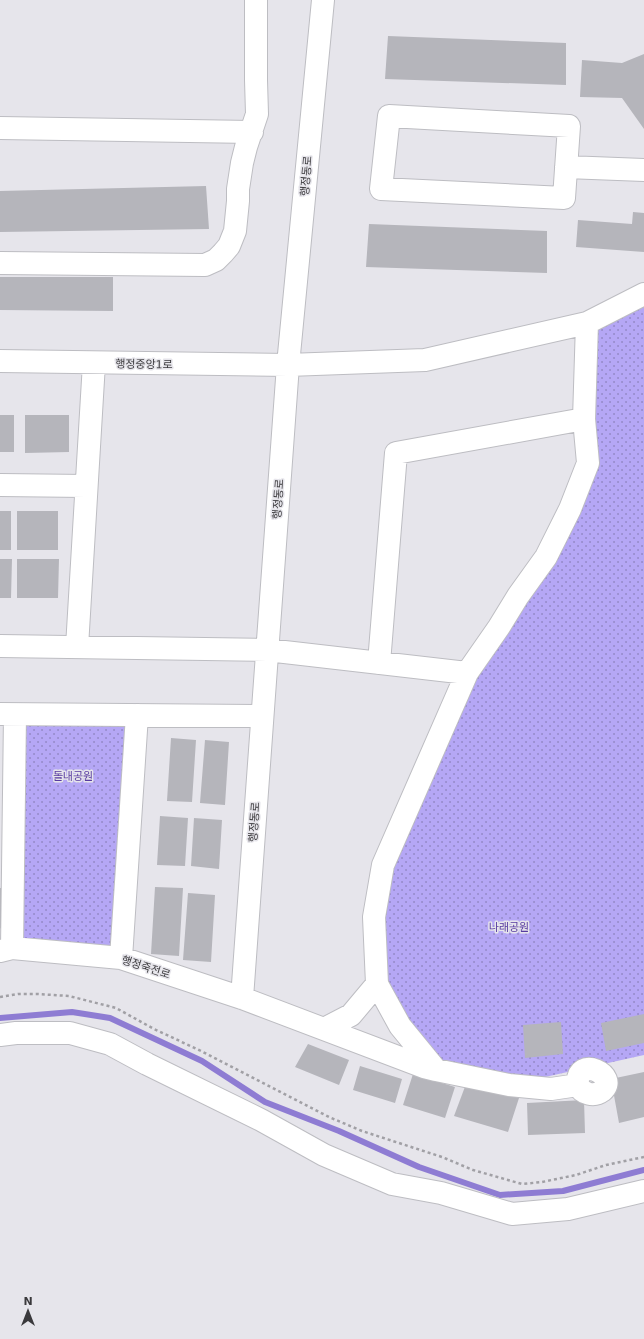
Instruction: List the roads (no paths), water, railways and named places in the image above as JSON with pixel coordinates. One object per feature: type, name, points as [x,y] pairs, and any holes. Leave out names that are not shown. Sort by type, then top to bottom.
[{"type":"street","points":[[0,262],[186,266],[205,265],[216,260],[229,246],[235,231],[238,189],[242,163],[257,114],[256,0]]},
{"type":"street","name":"행정동로","points":[[242,998],[288,365],[323,0]]},
{"type":"street","points":[[388,116],[569,126],[566,166],[564,198],[381,189],[388,116]]},
{"type":"street","points":[[0,128],[252,132]]},
{"type":"street","points":[[566,166],[644,170]]},
{"type":"street","name":"행정중앙1로","points":[[0,361],[288,365],[425,360],[587,323],[644,294]]},
{"type":"street","points":[[436,1070],[400,1026],[377,984],[374,917],[383,865],[467,673],[546,557],[570,509],[588,463],[584,419],[587,323]]},
{"type":"street","points":[[77,647],[94,363]]},
{"type":"street","points":[[379,663],[396,453],[584,419]]},
{"type":"street","points":[[0,485],[86,486]]},
{"type":"street","points":[[0,646],[267,650],[467,673]]},
{"type":"street","points":[[6,950],[7,714],[262,716]]},
{"type":"street","points":[[121,958],[137,715]]},
{"type":"street","name":"행정죽전로","points":[[6,950],[121,958],[242,998],[424,1067],[509,1086],[551,1089],[578,1086]]},
{"type":"street","points":[[324,1029],[351,1015],[377,984]]},
{"type":"street","points":[[0,1035],[16,1033],[70,1033],[110,1044],[147,1064],[261,1120],[324,1155],[392,1184],[441,1193],[512,1214],[568,1209],[644,1191]]},
{"type":"waterway","points":[[0,1018],[72,1012],[110,1018],[202,1061],[265,1102],[339,1131],[419,1167],[500,1195],[563,1191],[644,1170]]},
{"type":"park label","name":"돌내공원","points":[[73,776]]},
{"type":"park label","name":"나래공원","points":[[509,927]]}]
